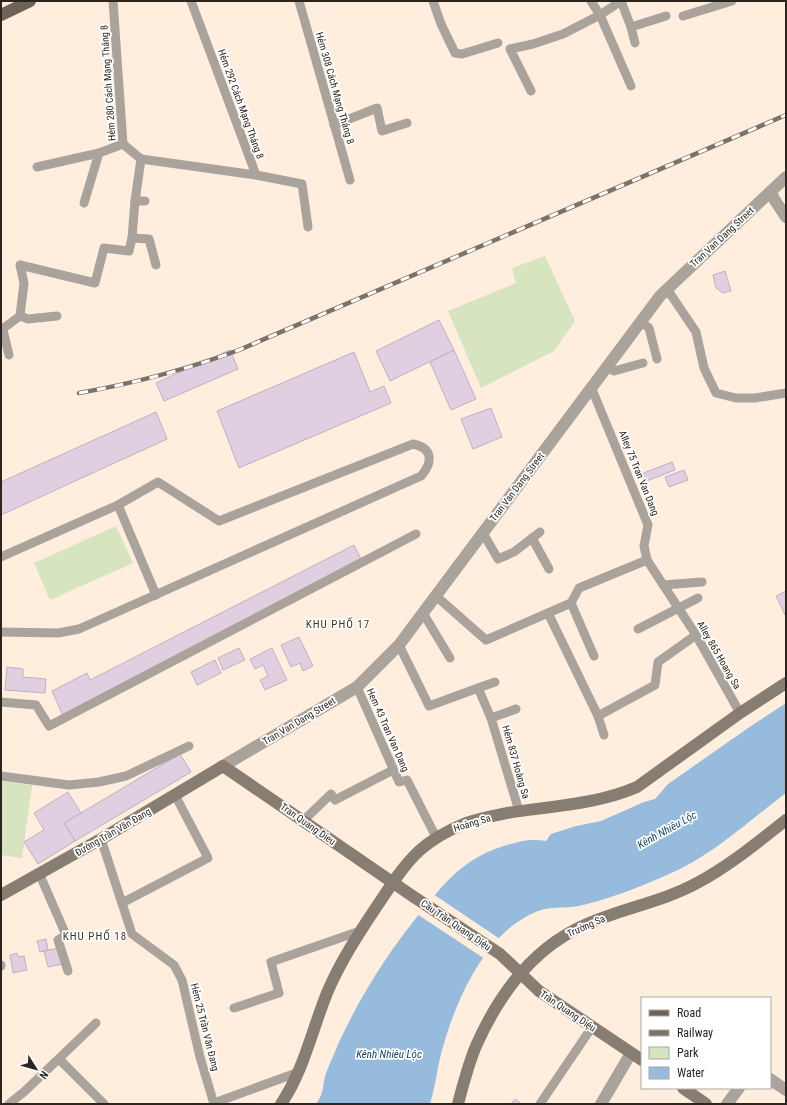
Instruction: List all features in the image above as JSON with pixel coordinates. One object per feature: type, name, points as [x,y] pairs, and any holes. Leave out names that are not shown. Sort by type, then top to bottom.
[{"type":"main road","points":[[1,15],[30,1]]},
{"type":"street","name":"Tran Van Dang Street","points":[[223,766],[357,687],[399,645],[660,296],[786,177]]},
{"type":"street","points":[[771,191],[774,199],[786,218]]},
{"type":"street","name":"Hoàng Sa","points":[[281,1104],[299,1072],[328,991],[360,931],[405,865],[420,850],[436,837],[450,829],[468,822],[519,811],[595,801],[621,794],[632,789],[657,773],[740,713],[786,683]]},
{"type":"street","name":"Đường Trần Văn Đang","points":[[1,895],[175,796],[223,766]]},
{"type":"street","name":"Tran Quang Dieu","points":[[223,766],[393,882]]},
{"type":"street","name":"Trường Sa","points":[[458,1104],[467,1070],[476,1047],[493,1013],[520,973],[532,960],[567,934],[587,924],[673,894],[697,883],[719,870],[786,820]]},
{"type":"street","name":"Cầu Trần Quang Diệu","points":[[393,882],[411,896],[500,954]]},
{"type":"street","name":"Trần Quang Diệu","points":[[500,954],[539,991],[641,1059]]},
{"type":"street","points":[[601,1104],[631,1053]]},
{"type":"street","points":[[771,1080],[786,1090]]},
{"type":"street","points":[[684,1089],[706,1104]]},
{"type":"street","points":[[728,1104],[738,1089]]},
{"type":"lane","name":"Hẻm 280 Cách Mạng Tháng 8","points":[[113,1],[124,144],[141,159]]},
{"type":"lane","name":"Hẻm 292 Cách Mạng Tháng 8","points":[[191,1],[256,175],[302,184],[308,226]]},
{"type":"lane","name":"Hẻm 308 Cách Mạng Tháng 8","points":[[299,1],[350,180]]},
{"type":"lane","points":[[433,1],[441,24],[455,53],[462,54],[498,43]]},
{"type":"lane","points":[[591,1],[600,15],[631,86]]},
{"type":"lane","points":[[531,91],[510,48],[533,44],[563,34],[600,15],[621,1],[631,27],[635,43]]},
{"type":"lane","points":[[683,16],[732,1]]},
{"type":"lane","points":[[631,27],[666,16]]},
{"type":"lane","points":[[334,125],[377,108],[382,131],[407,123]]},
{"type":"lane","points":[[37,167],[99,153],[124,144]]},
{"type":"lane","points":[[84,203],[99,153]]},
{"type":"lane","points":[[9,355],[2,330],[20,316],[24,283],[20,265],[95,283],[104,248],[129,251],[132,238],[135,201],[141,159],[256,175]]},
{"type":"lane","points":[[135,201],[145,201]]},
{"type":"lane","points":[[132,238],[149,239],[156,265]]},
{"type":"lane","points":[[667,289],[696,332],[704,368],[716,393],[736,398],[755,398],[786,393]]},
{"type":"lane","points":[[20,316],[28,318],[57,316]]},
{"type":"lane","points":[[640,322],[649,328],[657,359]]},
{"type":"lane","points":[[606,367],[614,371],[643,363]]},
{"type":"lane","name":"Alley 75 Tran Van Dang","points":[[591,387],[648,525],[644,546],[646,560]]},
{"type":"lane","points":[[1,557],[118,505],[158,482],[219,521],[413,444],[421,445],[428,452],[430,460],[427,469],[421,476],[79,629],[58,633],[1,632]]},
{"type":"lane","points":[[118,505],[156,595]]},
{"type":"lane","points":[[483,533],[498,559],[514,552],[540,532]]},
{"type":"lane","points":[[1,702],[36,706],[49,726],[416,534]]},
{"type":"lane","points":[[532,538],[549,569]]},
{"type":"lane","points":[[436,596],[486,640],[571,603],[579,588],[646,560],[678,609]]},
{"type":"lane","points":[[663,585],[702,582]]},
{"type":"lane","points":[[638,629],[698,598]]},
{"type":"lane","points":[[571,603],[594,656]]},
{"type":"lane","name":"Alley 865 Hoang Sa","points":[[678,609],[696,635],[740,713]]},
{"type":"lane","points":[[423,613],[450,658]]},
{"type":"lane","points":[[548,613],[598,716],[604,735]]},
{"type":"lane","points":[[598,716],[655,685],[658,662],[696,635]]},
{"type":"lane","points":[[399,645],[429,706],[495,682]]},
{"type":"lane","name":"Hem 43 Tran Van Dang","points":[[357,687],[399,782],[406,780],[436,837]]},
{"type":"lane","name":"Hẻm 837 Hoàng Sa","points":[[478,688],[491,718],[519,811]]},
{"type":"lane","points":[[491,718],[516,710]]},
{"type":"lane","points":[[1,776],[69,785],[99,782],[126,776],[189,746]]},
{"type":"lane","points":[[303,821],[331,794],[335,800],[393,770]]},
{"type":"lane","points":[[122,903],[208,858],[175,796]]},
{"type":"lane","name":"Hẻm 25 Trần Văn Đang","points":[[101,839],[132,934],[174,965],[182,980],[200,1057],[214,1103]]},
{"type":"lane","points":[[39,874],[66,936],[58,940],[68,971]]},
{"type":"lane","points":[[234,1008],[279,993],[271,962],[360,931]]},
{"type":"lane","points":[[9,1104],[25,1091],[96,1023]]},
{"type":"lane","points":[[540,1104],[592,1027]]},
{"type":"lane","points":[[59,1059],[104,1104]]},
{"type":"lane","points":[[214,1103],[299,1072]]},
{"type":"green space","points":[[545,256],[575,321],[554,351],[481,388],[448,311],[516,283],[512,268]]},
{"type":"green space","points":[[116,526],[133,563],[50,600],[34,563]]},
{"type":"green space","points":[[1,781],[32,785],[22,858],[1,855]]},
{"type":"water","name":"Kênh Nhiêu Lộc","points":[[786,703],[786,793],[722,843],[680,869],[640,886],[598,901],[575,907],[553,908],[535,912],[518,921],[508,929],[479,963],[463,992],[445,1039],[430,1104],[316,1104],[321,1096],[326,1073],[339,1042],[367,989],[388,955],[412,923],[440,889],[457,872],[476,858],[496,849],[524,841],[546,841],[551,834],[576,826],[601,821],[644,802],[655,799],[668,784]]},
{"type":"pier","points":[[433,894],[500,939],[485,959],[417,914]]},
{"type":"building","points":[[725,271],[731,291],[723,293],[716,288],[713,275]]},
{"type":"building","points":[[439,320],[454,350],[390,381],[376,351]]},
{"type":"building","points":[[230,350],[238,369],[164,401],[156,383]]},
{"type":"building","points":[[454,350],[476,399],[451,410],[430,362]]},
{"type":"building","points":[[354,352],[370,392],[384,386],[391,403],[239,468],[217,411]]},
{"type":"building","points":[[491,408],[502,437],[473,449],[461,419]]},
{"type":"building","points":[[156,412],[167,439],[1,515],[1,482]]},
{"type":"building","points":[[672,462],[675,470],[644,482],[641,474]]},
{"type":"building","points":[[684,470],[688,480],[669,487],[665,477]]},
{"type":"building","points":[[354,545],[361,559],[63,716],[52,691],[87,673],[90,680]]},
{"type":"building","points":[[786,591],[786,617],[776,596]]},
{"type":"building","points":[[299,637],[313,666],[303,671],[300,663],[291,667],[281,645]]},
{"type":"building","points":[[239,648],[245,660],[223,670],[218,658]]},
{"type":"building","points":[[272,648],[287,680],[265,690],[260,680],[268,676],[263,665],[255,669],[250,659]]},
{"type":"building","points":[[215,660],[221,673],[197,685],[191,672]]},
{"type":"building","points":[[7,667],[23,669],[23,677],[46,679],[45,693],[5,690]]},
{"type":"building","points":[[180,754],[191,772],[75,841],[64,823]]},
{"type":"building","points":[[68,792],[81,813],[64,823],[75,841],[38,864],[24,842],[44,830],[34,813]]},
{"type":"building","points":[[46,939],[48,950],[40,952],[37,941]]},
{"type":"building","points":[[59,948],[63,964],[48,967],[44,951]]},
{"type":"building","points":[[17,953],[18,957],[24,956],[27,970],[13,973],[10,955]]},
{"type":"building","points":[[515,1099],[522,1104],[511,1104]]},
{"type":"railway","points":[[79,393],[160,375],[199,364],[239,350],[786,115]]},
{"type":"district","name":"KHU PHỐ 17","points":[[338,624]]},
{"type":"district","name":"KHU PHỐ 18","points":[[95,936]]}]
